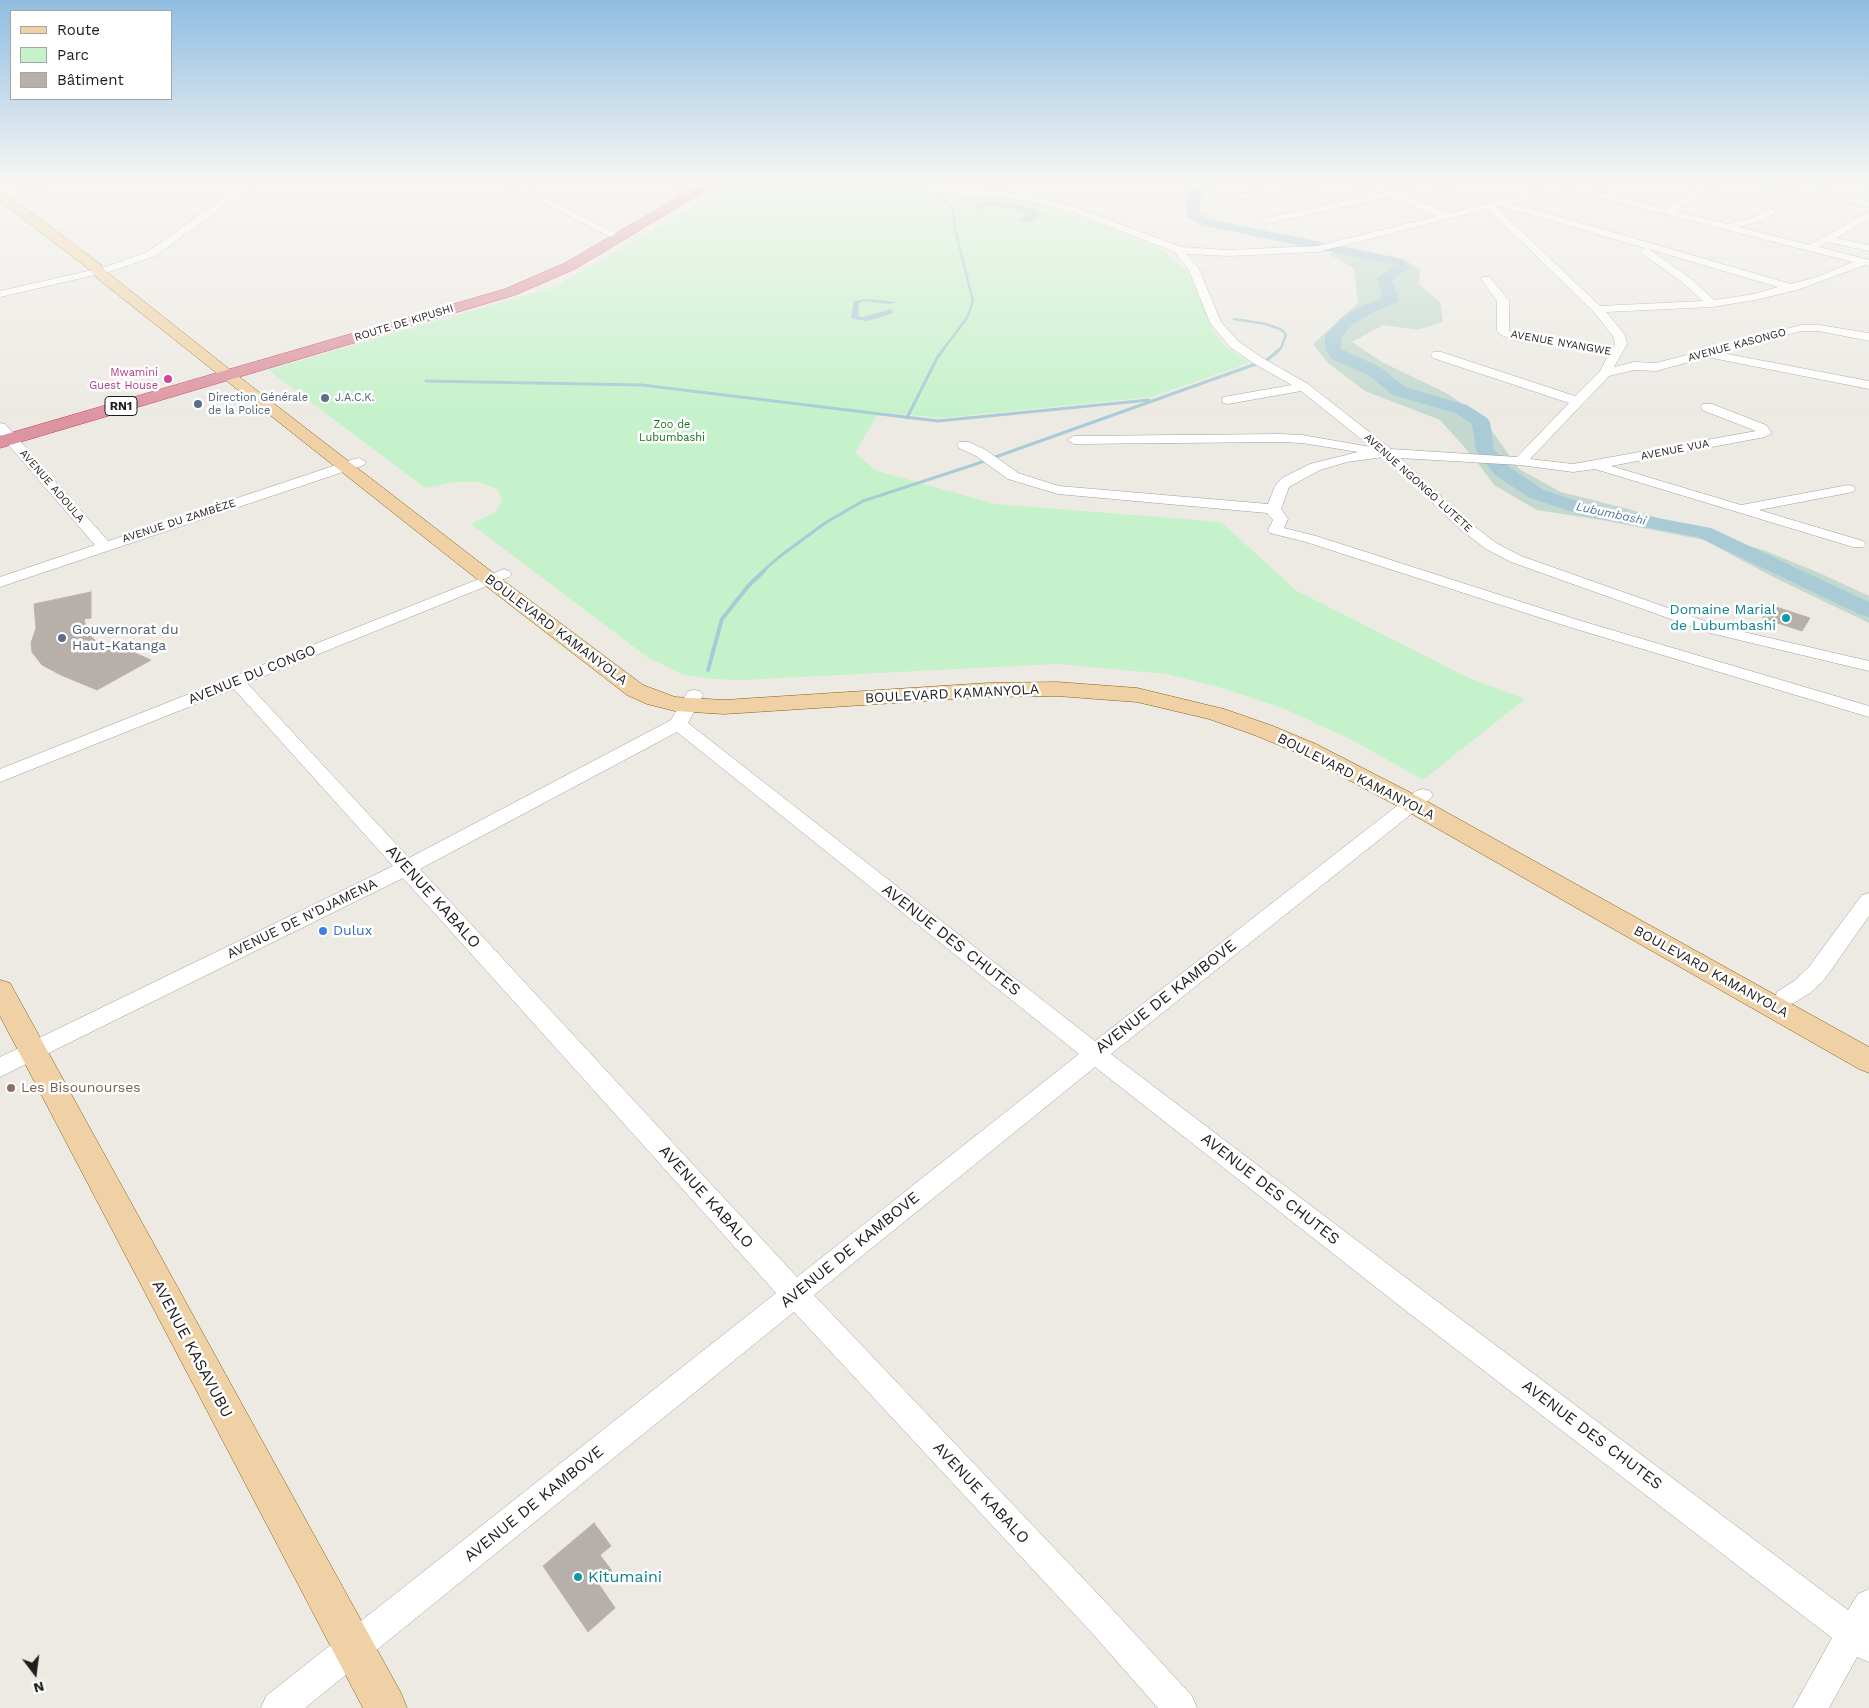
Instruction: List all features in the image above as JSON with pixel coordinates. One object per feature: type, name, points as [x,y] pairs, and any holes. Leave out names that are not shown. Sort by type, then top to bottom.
[{"type":"highway","name":"ROUTE DE KIPUSHI","points":[[235,373],[510,292],[545,278],[581,259]]},
{"type":"highway","name":"RN1","points":[[3,436],[235,373]]},
{"type":"main road","name":"BOULEVARD KAMANYOLA","points":[[86,259],[496,577],[631,671],[661,687],[686,708],[725,696],[1052,677],[1105,680],[1170,689],[1226,703],[1278,722],[1869,1043]]},
{"type":"main road","name":"BOULEVARD KAMANYOLA","points":[[1417,799],[1869,1061]]},
{"type":"main road","name":"AVENUE KASAVUBU","points":[[0,990],[386,1708]]},
{"type":"street","points":[[0,294],[135,259]]},
{"type":"street","name":"AVENUE NGONGO LUTETE","points":[[1185,259],[1194,269],[1216,323],[1234,344],[1304,387],[1386,453],[1465,526],[1490,546],[1516,559],[1716,630],[1869,666]]},
{"type":"street","name":"AVENUE NYANGWE","points":[[1517,460],[1605,373],[1622,344],[1619,335],[1597,309],[1545,259]]},
{"type":"street","points":[[1658,259],[1686,280],[1712,304]]},
{"type":"street","points":[[1694,259],[1793,288]]},
{"type":"street","points":[[1850,259],[1866,263]]},
{"type":"street","points":[[1597,309],[1712,304],[1755,298],[1793,288],[1866,263]]},
{"type":"street","name":"AVENUE NYANGWE","points":[[1486,279],[1503,301],[1503,330],[1508,335],[1617,352]]},
{"type":"street","name":"AVENUE KASONGO","points":[[1605,373],[1634,366],[1656,367],[1801,328],[1819,328],[1869,337]]},
{"type":"street","points":[[1705,354],[1869,385]]},
{"type":"street","points":[[1437,355],[1577,402]]},
{"type":"street","points":[[1228,400],[1304,387]]},
{"type":"street","name":"AVENUE VUA","points":[[1386,453],[1517,460],[1556,467],[1595,466],[1765,433],[1761,428],[1706,407]]},
{"type":"street","name":"AVENUE ADOULA","points":[[3,436],[104,546]]},
{"type":"street","points":[[1074,440],[1280,438],[1302,439],[1386,453]]},
{"type":"street","points":[[964,445],[981,453],[1013,476],[1058,490],[1277,518]]},
{"type":"street","points":[[1386,453],[1346,458],[1315,467],[1294,476],[1282,486],[1275,530],[1311,539],[1563,620],[1869,712]]},
{"type":"street","name":"AVENUE DU ZAMBÈZE","points":[[0,582],[352,464]]},
{"type":"street","points":[[1595,466],[1858,544]]},
{"type":"street","points":[[1741,509],[1848,489]]},
{"type":"street","name":"AVENUE DU CONGO","points":[[0,776],[496,577]]},
{"type":"street","name":"AVENUE KABALO","points":[[236,681],[795,1294],[1095,1614],[1180,1708]]},
{"type":"street","name":"AVENUE DE N'DJAMENA","points":[[0,1068],[406,868],[686,708]]},
{"type":"street","name":"AVENUE DES CHUTES","points":[[686,708],[1095,1054],[1420,1305],[1861,1640]]},
{"type":"street","name":"AVENUE DE KAMBOVE","points":[[278,1708],[1095,1054],[1417,799]]},
{"type":"street","points":[[1786,997],[1802,987],[1816,974],[1869,900]]},
{"type":"street","points":[[1810,1708],[1861,1640],[1869,1605]]},
{"type":"green space","name":"Zoo de Lubumbashi","points":[[603,259],[1173,259],[1187,270],[1214,332],[1224,345],[1249,363],[1151,397],[941,418],[879,412],[855,453],[877,471],[996,504],[1221,522],[1297,591],[1469,678],[1525,699],[1423,780],[1354,741],[1285,709],[1222,688],[1166,674],[1057,664],[742,680],[710,679],[684,675],[647,657],[471,524],[497,511],[502,499],[497,489],[479,482],[456,482],[425,488],[268,370],[556,286]]},
{"type":"green space","points":[[1337,259],[1399,259],[1405,260],[1420,270],[1419,284],[1440,302],[1443,322],[1418,330],[1383,325],[1352,342],[1382,362],[1448,394],[1482,417],[1519,469],[1561,492],[1632,510],[1766,551],[1824,575],[1869,596],[1869,623],[1775,578],[1704,540],[1607,521],[1537,510],[1494,485],[1474,458],[1440,420],[1365,391],[1328,363],[1313,344],[1358,303],[1354,268]]},
{"type":"water","points":[[867,299],[897,302],[891,304],[863,301],[859,303],[858,316],[863,317],[891,309],[894,313],[867,321],[853,319],[851,317],[854,301]]},
{"type":"building","name":"Gouvernorat du Haut-Katanga","points":[[91,592],[91,618],[84,619],[88,634],[97,642],[111,649],[117,645],[151,660],[97,690],[42,665],[32,652],[31,643],[36,628],[34,604]]},
{"type":"building","name":"Domaine Marial de Lubumbashi","points":[[1770,605],[1810,618],[1802,631],[1762,618]]},
{"type":"building","name":"Kitumaini","points":[[594,1523],[611,1546],[600,1555],[612,1571],[598,1583],[615,1608],[588,1632],[543,1566]]},
{"type":"waterway","points":[[942,351],[967,318],[973,301],[962,259]]},
{"type":"waterway","name":"Lubumbashi","points":[[1382,259],[1398,262],[1402,268],[1384,278],[1391,300],[1367,309],[1347,321],[1333,336],[1333,350],[1338,355],[1374,371],[1399,391],[1461,409],[1481,422],[1485,450],[1502,471],[1537,494],[1585,510],[1704,532],[1869,610]]},
{"type":"waterway","points":[[1234,319],[1266,324],[1282,330],[1286,335],[1281,348],[1277,351]]},
{"type":"waterway","points":[[907,417],[937,358],[943,350]]},
{"type":"waterway","points":[[762,572],[825,523],[863,501],[973,465],[1267,360],[1279,350]]},
{"type":"waterway","points":[[426,381],[642,385],[907,417]]},
{"type":"waterway","points":[[907,417],[938,421],[1149,400]]},
{"type":"waterway","points":[[708,670],[722,619],[749,585],[764,571]]},
{"type":"place","name":"Mwamini Guest House","points":[[168,379]]},
{"type":"place","name":"J.A.C.K.","points":[[325,398]]},
{"type":"place","name":"Direction Générale de la Police","points":[[198,404]]},
{"type":"place","name":"Domaine Marial de Lubumbashi","points":[[1786,618]]},
{"type":"place","name":"Gouvernorat du Haut-Katanga","points":[[62,638]]},
{"type":"place","name":"Dulux","points":[[323,931]]},
{"type":"place","name":"Les Bisounourses","points":[[11,1088]]},
{"type":"place","name":"Kitumaini","points":[[578,1577]]}]
